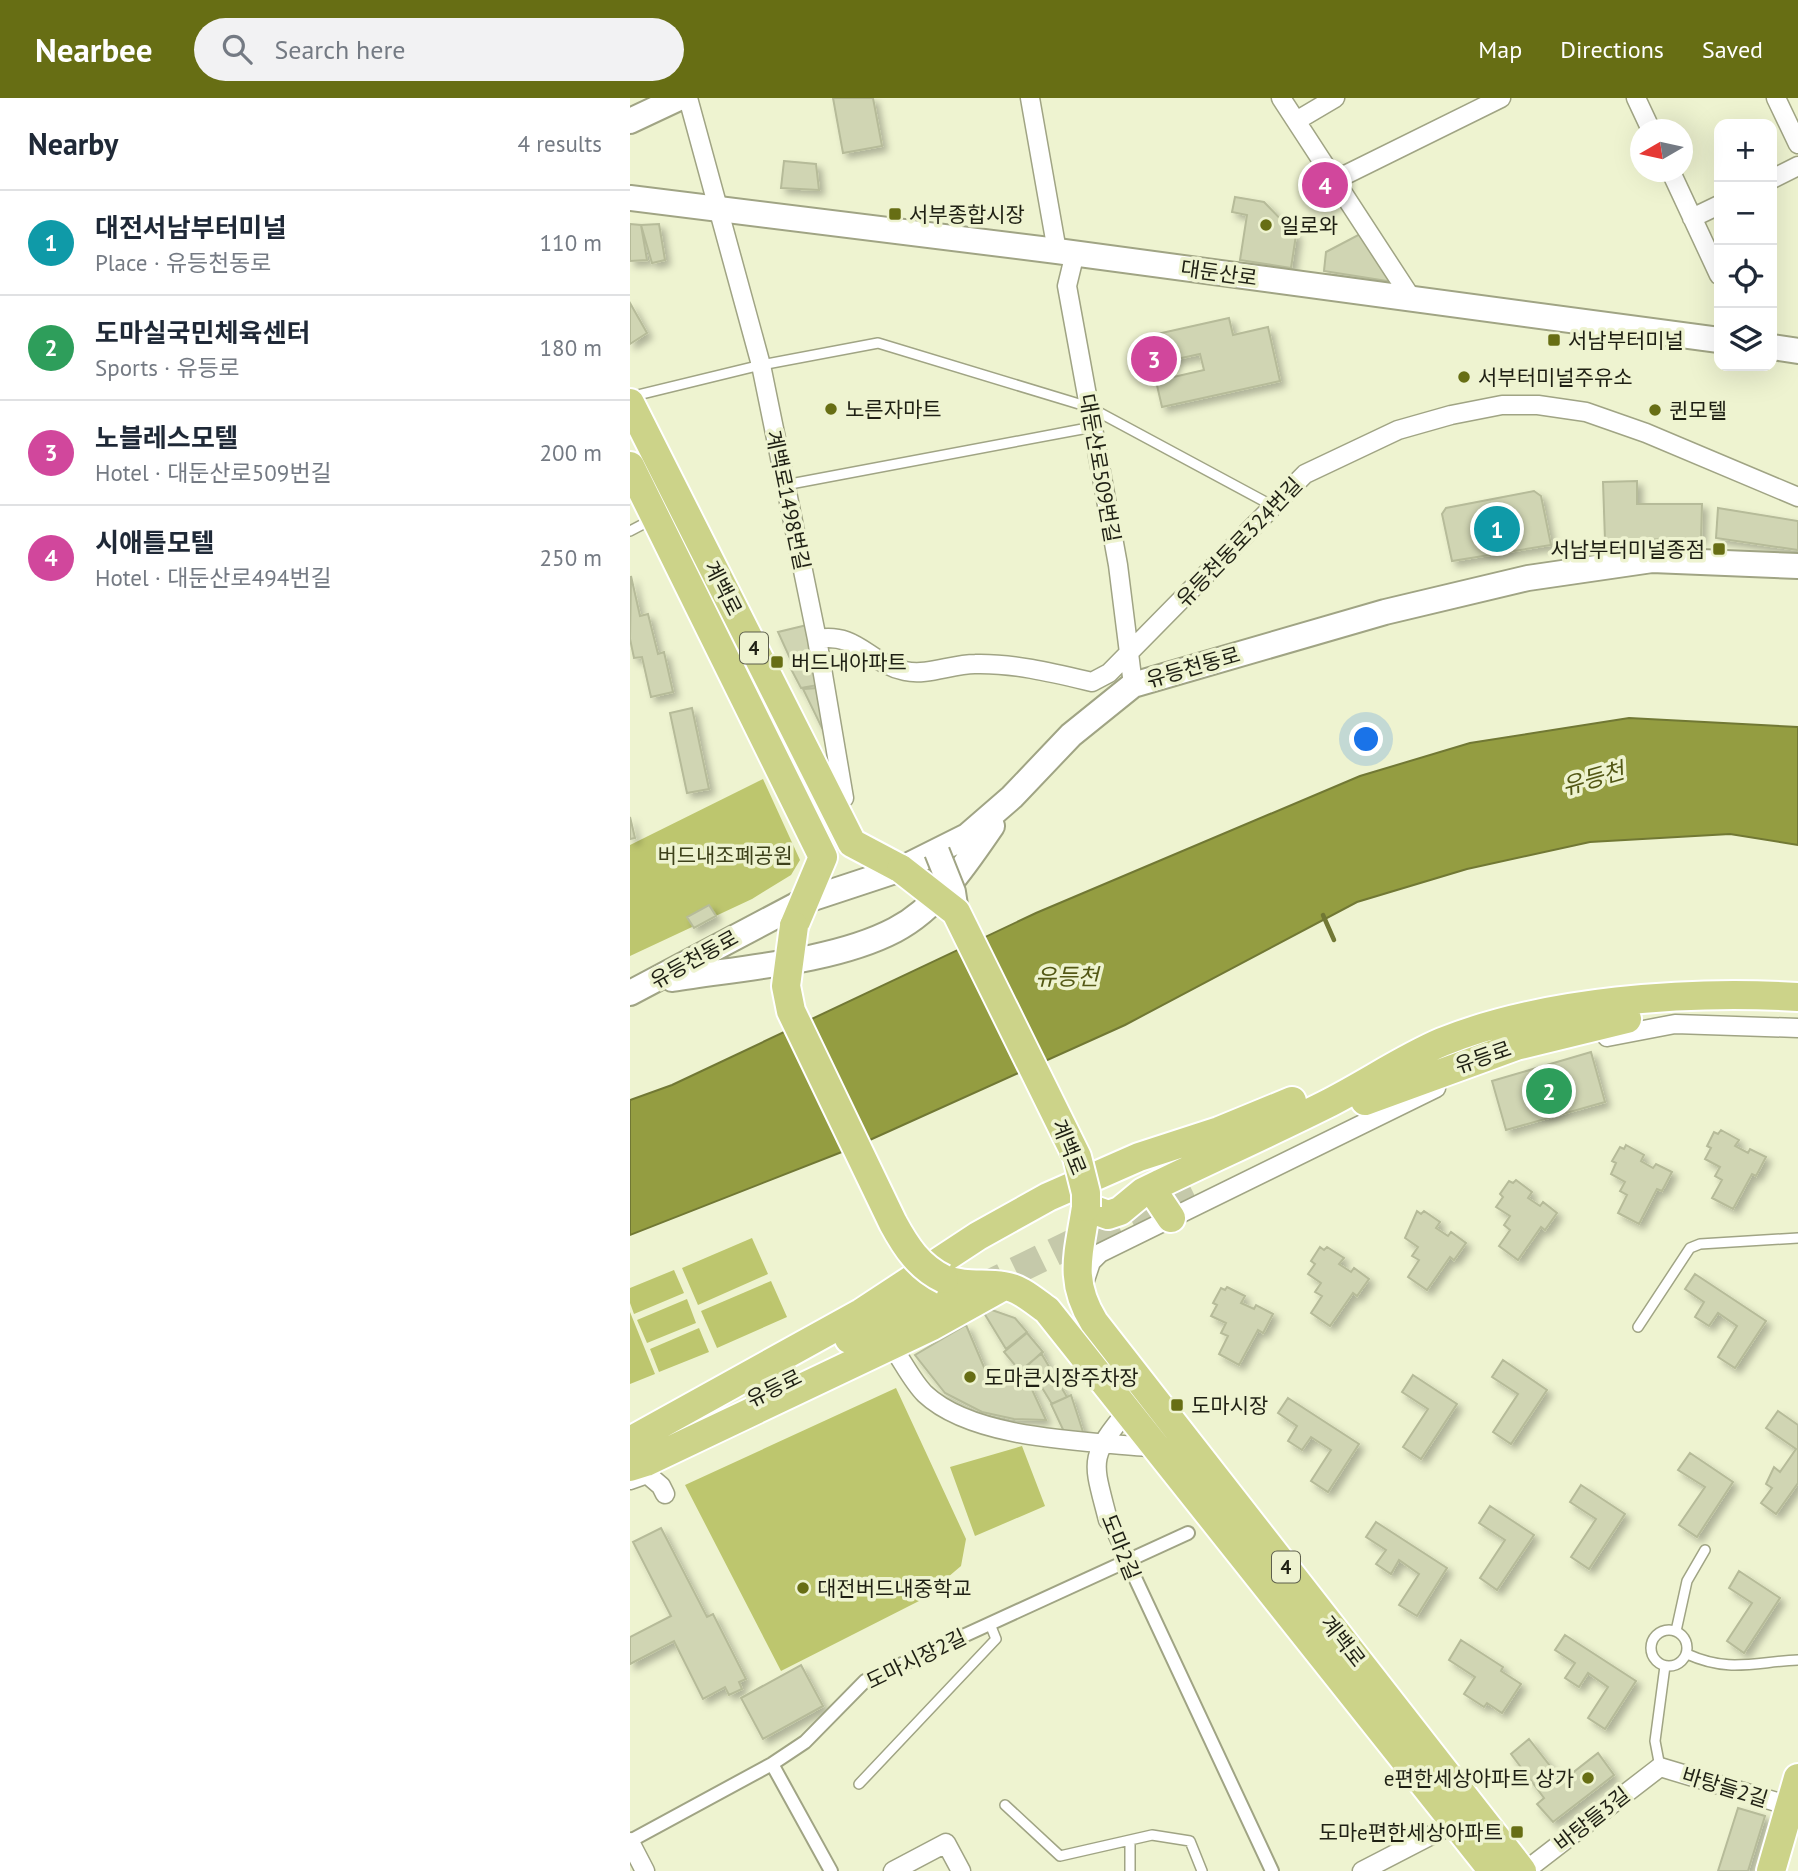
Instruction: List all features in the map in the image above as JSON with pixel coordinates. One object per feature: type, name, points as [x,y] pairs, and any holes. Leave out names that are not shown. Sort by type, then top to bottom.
[{"type":"main road","points":[[630,121],[679,98]]},
{"type":"main road","name":"대둔산로","points":[[630,198],[718,206],[1714,339]]},
{"type":"main road","points":[[1777,348],[1798,351]]},
{"type":"main road","name":"계백로","points":[[630,403],[852,843],[901,869],[956,912],[1077,1157],[1086,1193],[1077,1270],[1077,1286],[1082,1303],[1523,1871]]},
{"type":"main road","name":"계백로","points":[[630,466],[823,857],[799,914],[786,986],[791,1011],[904,1243],[931,1273],[939,1300],[1005,1286],[1027,1295],[1047,1310],[1493,1871]]},
{"type":"main road","name":"유등천동로","points":[[630,993],[967,836],[1012,796],[1070,736],[1133,685],[1385,612],[1528,578],[1652,560],[1798,566]]},
{"type":"main road","points":[[654,982],[855,947],[897,929],[938,897],[1012,796]]},
{"type":"main road","points":[[937,852],[953,892],[956,912]]},
{"type":"main road","name":"유등로","points":[[1391,1069],[1441,1042],[1542,1013],[1662,999],[1798,997]]},
{"type":"main road","name":"유등로","points":[[1190,1186],[1375,1096],[1516,1046],[1603,1023],[1643,1016],[1798,1017]]},
{"type":"main road","points":[[1086,1207],[1108,1215],[1120,1211],[1143,1192],[1326,1104],[1391,1069]]},
{"type":"main road","points":[[630,1441],[684,1414],[861,1313],[978,1236],[1069,1187],[1139,1157],[1391,1069]]},
{"type":"main road","points":[[1159,1184],[1157,1197],[1171,1218]]},
{"type":"main road","points":[[684,1414],[939,1300],[1005,1286]]},
{"type":"main road","points":[[630,1467],[646,1462],[891,1345],[939,1300]]},
{"type":"main road","name":"유등로","points":[[630,1459],[939,1300]]},
{"type":"main road","points":[[1771,1871],[1791,1820],[1798,1778]]},
{"type":"street","points":[[688,98],[718,206]]},
{"type":"street","points":[[1030,98],[1066,252]]},
{"type":"street","points":[[1281,98],[1412,299]]},
{"type":"street","points":[[1296,121],[1335,98]]},
{"type":"street","points":[[1335,180],[1501,98]]},
{"type":"street","points":[[1636,98],[1646,119]]},
{"type":"street","points":[[1776,98],[1798,144]]},
{"type":"street","points":[[1777,176],[1798,166]]},
{"type":"street","points":[[1676,182],[1714,264]]},
{"type":"street","name":"계백로1498번길","points":[[718,206],[761,366],[817,639],[844,798]]},
{"type":"street","points":[[1692,218],[1714,207]]},
{"type":"street","name":"대둔산로509번길","points":[[1066,252],[1067,286],[1118,565],[1133,685]]},
{"type":"street","name":"유등천동로324번길","points":[[817,639],[835,636],[853,641],[872,656],[904,671],[917,672],[975,664],[1056,673],[1092,682],[1109,673],[1305,474],[1398,430],[1502,405],[1538,405],[1586,412],[1646,433],[1798,497]]},
{"type":"street","points":[[1082,1303],[1091,1262],[1100,1253],[1383,1112],[1467,1075],[1586,1041],[1714,1018],[1798,1028]]},
{"type":"street","points":[[891,1345],[925,1394],[964,1419],[1057,1440],[1158,1448]]},
{"type":"street","points":[[1101,1442],[1128,1410]]},
{"type":"street","name":"도마2길","points":[[1101,1442],[1094,1464],[1108,1521],[1272,1871]]},
{"type":"street","points":[[630,1480],[646,1474],[665,1494]]},
{"type":"street","name":"도마시장2길","points":[[630,1841],[772,1764],[805,1742],[865,1681],[1188,1534]]},
{"type":"street","points":[[772,1764],[831,1871]]},
{"type":"street","name":"바탕들3길","points":[[1523,1871],[1660,1767]]},
{"type":"street","name":"바탕들2길","points":[[1660,1767],[1791,1820]]},
{"type":"street","points":[[1362,1871],[1455,1823]]},
{"type":"street","points":[[630,1841],[645,1871]]},
{"type":"street","points":[[893,1871],[946,1843],[961,1871]]},
{"type":"lane","points":[[630,397],[761,366],[878,344],[1089,407],[1273,506]]},
{"type":"lane","points":[[785,485],[1093,428]]},
{"type":"lane","points":[[630,531],[656,518]]},
{"type":"lane","points":[[1638,1327],[1690,1248],[1700,1244],[1798,1238]]},
{"type":"lane","points":[[1676,1631],[1687,1581],[1705,1550]]},
{"type":"lane","points":[[859,1784],[996,1639],[990,1624]]},
{"type":"lane","points":[[1676,1631],[1685,1639],[1687,1654],[1677,1665],[1665,1666],[1652,1654],[1652,1643],[1659,1633],[1676,1631]]},
{"type":"lane","points":[[1687,1654],[1710,1664],[1740,1667],[1798,1660]]},
{"type":"lane","points":[[1660,1767],[1655,1754],[1665,1666]]},
{"type":"lane","points":[[1005,1805],[1060,1856],[1152,1835],[1190,1841],[1202,1871]]},
{"type":"lane","points":[[1130,1842],[1130,1871]]},
{"type":"green space","name":"버드내조폐공원","points":[[763,779],[800,860],[791,875],[752,899],[630,956],[630,845]]},
{"type":"green space","points":[[752,1238],[768,1274],[698,1305],[682,1268]]},
{"type":"green space","points":[[674,1270],[684,1293],[634,1314],[630,1303],[630,1288]]},
{"type":"green space","points":[[771,1281],[787,1317],[717,1348],[701,1311]]},
{"type":"green space","points":[[687,1299],[696,1323],[647,1343],[637,1320]]},
{"type":"green space","points":[[630,1312],[655,1374],[630,1384]]},
{"type":"green space","points":[[699,1328],[709,1352],[659,1372],[650,1349]]},
{"type":"green space","points":[[896,1388],[966,1539],[961,1566],[921,1600],[781,1671],[685,1485]]},
{"type":"green space","points":[[1022,1446],[1045,1506],[975,1536],[950,1467]]},
{"type":"water","name":"유등천","points":[[1629,718],[1798,727],[1798,845],[1730,834],[1590,842],[1467,869],[1357,902],[1125,1025],[852,1148],[630,1235],[630,1100],[672,1085],[1036,913],[1360,776],[1470,743]]},
{"type":"building","points":[[833,98],[873,98],[882,146],[843,153]]},
{"type":"building","points":[[784,161],[816,164],[819,190],[781,188]]},
{"type":"building","name":"일로와","points":[[1235,197],[1264,202],[1296,235],[1291,268],[1240,260],[1247,215],[1232,212]]},
{"type":"building","points":[[630,224],[641,225],[647,260],[630,261]]},
{"type":"building","points":[[659,224],[665,260],[652,263],[641,225]]},
{"type":"building","points":[[1362,233],[1392,277],[1387,281],[1324,271],[1326,252]]},
{"type":"building","points":[[630,303],[647,333],[630,344]]},
{"type":"building","points":[[1229,318],[1233,335],[1268,327],[1280,381],[1162,407],[1156,381],[1204,370],[1200,354],[1154,364],[1148,336]]},
{"type":"building","points":[[1637,481],[1637,504],[1702,504],[1701,539],[1605,540],[1603,482]]},
{"type":"building","points":[[1534,491],[1541,496],[1551,545],[1452,561],[1442,514],[1446,508]]},
{"type":"building","points":[[1718,508],[1798,521],[1798,550],[1716,538]]},
{"type":"building","points":[[631,576],[640,616],[648,614],[658,654],[664,652],[673,692],[651,697],[642,657],[634,658],[630,639]]},
{"type":"building","points":[[807,625],[815,663],[793,665],[778,632]]},
{"type":"building","points":[[814,665],[818,685],[801,688],[791,669]]},
{"type":"building","points":[[819,688],[829,727],[822,728],[803,689]]},
{"type":"building","points":[[692,708],[709,789],[687,793],[670,713]]},
{"type":"building","points":[[630,817],[635,838],[630,839]]},
{"type":"building","points":[[709,905],[716,916],[694,928],[687,917]]},
{"type":"building","points":[[1591,1052],[1605,1102],[1506,1130],[1492,1081]]},
{"type":"building","points":[[1721,1130],[1739,1140],[1735,1146],[1748,1153],[1750,1149],[1766,1157],[1756,1176],[1752,1174],[1733,1209],[1712,1198],[1722,1180],[1715,1176],[1720,1167],[1705,1159],[1711,1148],[1707,1146],[1714,1132],[1718,1134]]},
{"type":"building","points":[[1626,1145],[1644,1155],[1641,1161],[1653,1168],[1656,1164],[1672,1172],[1662,1191],[1657,1189],[1639,1224],[1618,1213],[1627,1195],[1620,1191],[1625,1182],[1611,1174],[1616,1163],[1612,1161],[1620,1147],[1624,1149]]},
{"type":"building","points":[[1516,1180],[1532,1192],[1528,1198],[1540,1206],[1543,1202],[1557,1213],[1545,1230],[1541,1227],[1518,1260],[1499,1246],[1510,1230],[1504,1225],[1510,1216],[1496,1207],[1503,1197],[1500,1194],[1509,1181],[1513,1183]]},
{"type":"building","points":[[1417,1211],[1421,1214],[1424,1211],[1440,1222],[1436,1228],[1448,1236],[1451,1232],[1466,1243],[1454,1260],[1450,1257],[1427,1290],[1408,1277],[1419,1260],[1412,1256],[1418,1247],[1405,1238]]},
{"type":"building","points":[[1320,1247],[1324,1250],[1327,1247],[1344,1258],[1339,1264],[1351,1272],[1354,1268],[1369,1279],[1357,1296],[1353,1293],[1330,1326],[1311,1313],[1322,1296],[1315,1292],[1321,1283],[1308,1274],[1315,1264],[1311,1261]]},
{"type":"building","points":[[1695,1274],[1766,1321],[1735,1368],[1718,1357],[1737,1326],[1718,1313],[1709,1326],[1695,1317],[1704,1302],[1685,1289]]},
{"type":"building","points":[[1227,1287],[1245,1296],[1241,1303],[1254,1309],[1256,1305],[1273,1314],[1263,1333],[1258,1330],[1239,1365],[1219,1354],[1228,1336],[1221,1333],[1226,1323],[1211,1316],[1217,1305],[1213,1303],[1221,1288],[1225,1290]]},
{"type":"building","points":[[989,1309],[1015,1318],[1027,1332],[1006,1349],[984,1313]]},
{"type":"building","name":"도마큰시장주차장","points":[[966,1325],[986,1372],[1029,1383],[1046,1420],[1014,1419],[982,1412],[945,1393],[915,1355]]},
{"type":"building","points":[[1027,1333],[1043,1352],[1020,1371],[1004,1352]]},
{"type":"building","points":[[1041,1353],[1067,1397],[1052,1404],[1028,1365]]},
{"type":"building","points":[[1503,1360],[1547,1390],[1511,1444],[1493,1432],[1518,1394],[1492,1377]]},
{"type":"building","points":[[1413,1375],[1457,1404],[1421,1459],[1403,1447],[1428,1409],[1402,1392]]},
{"type":"building","points":[[1071,1395],[1085,1438],[1067,1438],[1051,1404]]},
{"type":"building","points":[[1288,1398],[1359,1444],[1328,1492],[1311,1481],[1331,1450],[1311,1437],[1302,1450],[1288,1441],[1297,1426],[1278,1413]]},
{"type":"building","points":[[1778,1411],[1798,1425],[1798,1483],[1776,1514],[1761,1503],[1772,1488],[1766,1484],[1774,1467],[1780,1472],[1796,1449],[1766,1428]]},
{"type":"building","points":[[1690,1453],[1733,1482],[1697,1537],[1679,1525],[1705,1487],[1678,1470]]},
{"type":"building","points":[[1581,1485],[1625,1514],[1589,1569],[1571,1557],[1596,1519],[1570,1502]]},
{"type":"building","points":[[1490,1506],[1534,1535],[1497,1590],[1480,1578],[1505,1540],[1479,1523]]},
{"type":"building","points":[[1376,1522],[1447,1568],[1417,1616],[1399,1605],[1419,1574],[1399,1560],[1391,1574],[1376,1564],[1386,1550],[1366,1537]]},
{"type":"building","points":[[661,1528],[707,1617],[713,1614],[746,1679],[739,1682],[742,1689],[729,1695],[725,1687],[703,1699],[674,1641],[630,1664],[630,1637],[671,1616],[633,1542]]},
{"type":"building","points":[[1739,1571],[1780,1598],[1744,1653],[1727,1641],[1752,1603],[1729,1588]]},
{"type":"building","points":[[1565,1635],[1636,1681],[1605,1729],[1588,1718],[1608,1687],[1588,1673],[1579,1687],[1565,1678],[1575,1663],[1555,1650]]},
{"type":"building","points":[[1461,1640],[1503,1667],[1501,1671],[1521,1684],[1502,1713],[1487,1703],[1484,1707],[1464,1694],[1475,1677],[1449,1660]]},
{"type":"building","points":[[801,1665],[823,1706],[763,1739],[741,1698]]},
{"type":"building","name":"e편한세상아파트 상가","points":[[1529,1739],[1562,1781],[1598,1753],[1614,1775],[1553,1822],[1537,1804],[1544,1798],[1511,1754]]},
{"type":"building","points":[[1738,1808],[1765,1816],[1748,1871],[1718,1871]]},
{"type":"waterway","points":[[1323,915],[1334,940]]},
{"type":"tunnel","points":[[978,1289],[1190,1186]]},
{"type":"place","name":"시애틀모텔","points":[[1325,185]]},
{"type":"place","name":"서부종합시장","points":[[895,214]]},
{"type":"place","name":"일로와","points":[[1266,225]]},
{"type":"place","name":"서남부터미널","points":[[1554,340]]},
{"type":"place","name":"노블레스모텔","points":[[1154,359]]},
{"type":"place","name":"서부터미널주유소","points":[[1464,377]]},
{"type":"place","name":"노른자마트","points":[[831,409]]},
{"type":"place","name":"퀸모텔","points":[[1655,410]]},
{"type":"place","name":"대전서남부터미널","points":[[1497,529]]},
{"type":"place","name":"서남부터미널종점","points":[[1719,549]]},
{"type":"place","name":"버드내아파트","points":[[777,662]]},
{"type":"place","name":"도마실국민체육센터","points":[[1549,1091]]},
{"type":"place","name":"도마큰시장주차장","points":[[970,1377]]},
{"type":"place","name":"도마시장","points":[[1177,1405]]},
{"type":"place","name":"대전버드내중학교","points":[[803,1588]]},
{"type":"place","name":"e편한세상아파트 상가","points":[[1588,1778]]},
{"type":"place","name":"도마e편한세상아파트","points":[[1517,1832]]}]
